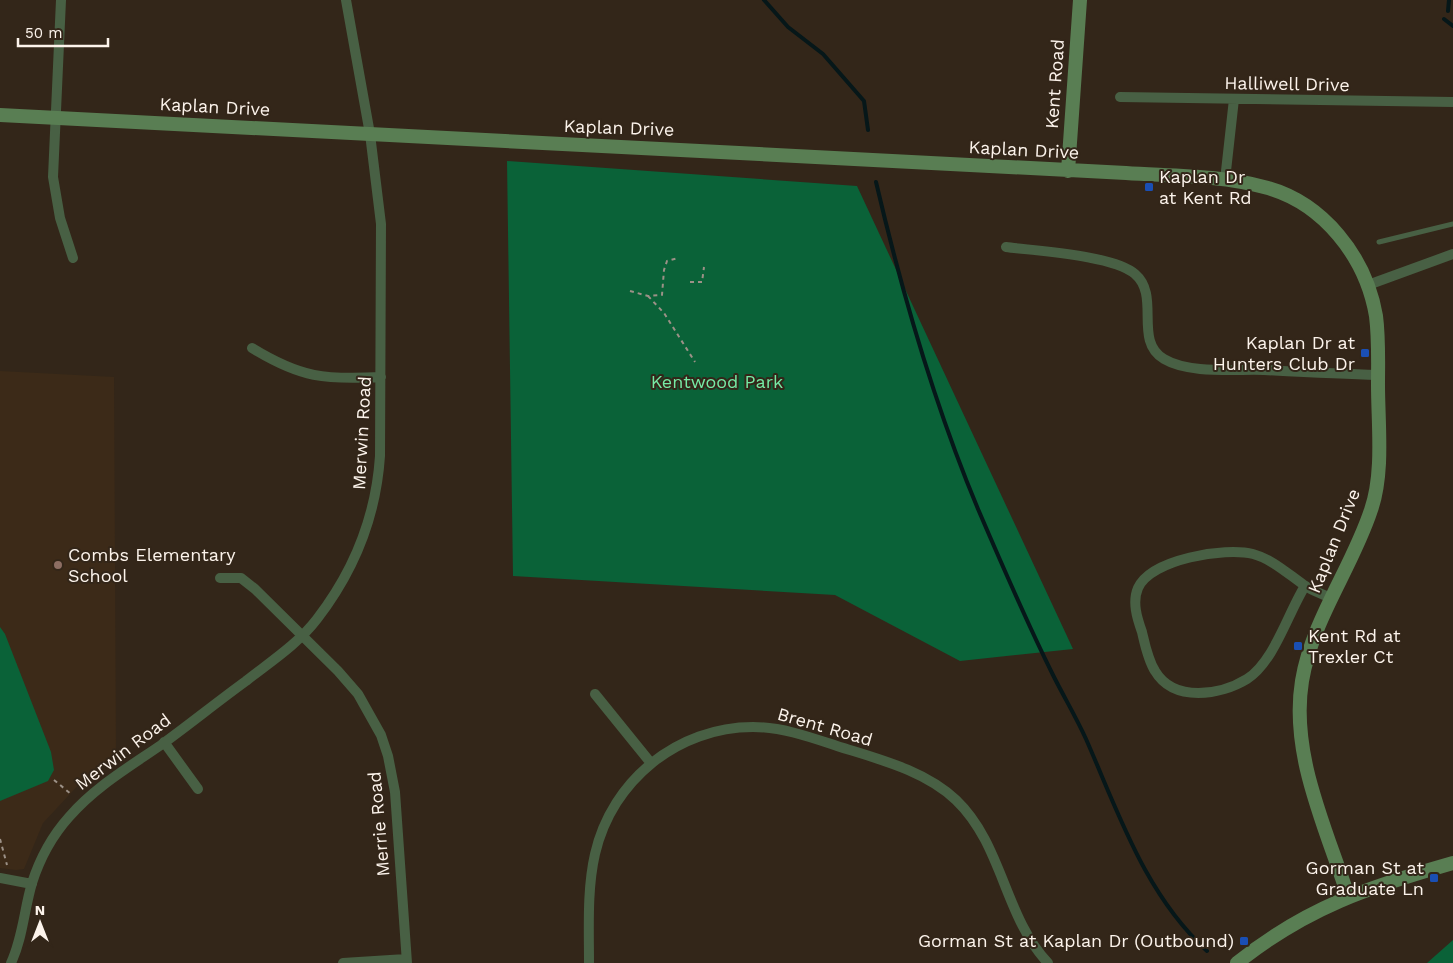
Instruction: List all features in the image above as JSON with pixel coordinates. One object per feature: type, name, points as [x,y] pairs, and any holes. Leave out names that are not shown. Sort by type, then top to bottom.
[{"type":"street","points":[[61,0],[54,177],[56,200],[73,258]]},
{"type":"street","name":"Merwin Road","points":[[11,963],[22,932],[32,884],[43,856],[57,832],[82,802],[96,790],[164,742],[301,636],[317,620],[335,592],[354,558],[369,522],[378,480],[383,248],[370,134],[346,0]]},
{"type":"street","name":"Kent Road","points":[[1068,171],[1080,0]]},
{"type":"street","name":"Halliwell Drive","points":[[1120,97],[1453,102]]},
{"type":"street","points":[[1225,180],[1234,99]]},
{"type":"street","name":"Kaplan Drive","points":[[0,115],[1225,180],[1275,190],[1308,208],[1341,237],[1354,256],[1368,285],[1376,317],[1378,374],[1376,495],[1358,543],[1331,598],[1308,654],[1302,681],[1300,727],[1307,768],[1348,896]]},
{"type":"street","points":[[1006,247],[1088,258],[1121,266],[1134,273],[1142,282],[1149,300],[1150,343],[1163,358],[1174,364],[1208,369],[1378,374]]},
{"type":"street","points":[[1368,285],[1453,254]]},
{"type":"street","points":[[252,348],[294,371],[311,376],[381,377]]},
{"type":"street","points":[[1305,586],[1269,654],[1248,678],[1224,688],[1198,693],[1181,691],[1172,687],[1156,673],[1139,625],[1135,604],[1138,587],[1156,571],[1180,560],[1200,555],[1251,553],[1276,565],[1305,586],[1331,598]]},
{"type":"street","name":"Merrie Road","points":[[220,578],[241,578],[255,589],[338,671],[358,694],[373,719],[388,756],[395,792],[407,961]]},
{"type":"street","points":[[595,694],[650,762]]},
{"type":"street","name":"Brent Road","points":[[589,963],[592,875],[598,846],[608,819],[627,788],[650,762],[694,738],[726,729],[754,727],[804,735],[920,775],[953,798],[981,831],[1026,934],[1048,963]]},
{"type":"street","points":[[164,742],[198,789]]},
{"type":"street","points":[[1237,963],[1290,925],[1348,896],[1453,863]]},
{"type":"street","points":[[0,878],[32,884]]},
{"type":"street","points":[[343,963],[407,961]]},
{"type":"lane","points":[[1379,242],[1453,224]]},
{"type":"path","points":[[630,291],[648,296],[662,295],[664,270],[667,261],[678,258]]},
{"type":"path","points":[[690,282],[702,282],[704,267]]},
{"type":"path","points":[[648,296],[664,312],[695,362]]},
{"type":"path","points":[[54,780],[72,794]]},
{"type":"path","points":[[0,839],[7,865]]},
{"type":"shaded area","name":"Combs Elementary School","points":[[0,371],[114,377],[116,752],[83,780],[43,823],[24,869],[16,870],[0,868]]},
{"type":"green space","name":"Kentwood Park","points":[[507,161],[857,186],[1073,649],[960,661],[835,595],[513,576]]},
{"type":"green space","points":[[0,627],[5,634],[51,752],[54,770],[48,781],[0,801]]},
{"type":"green space","points":[[1453,940],[1453,963],[1427,963]]},
{"type":"waterway","points":[[764,0],[788,27],[823,54],[864,101],[868,130]]},
{"type":"waterway","points":[[1448,11],[1449,0]]},
{"type":"waterway","points":[[1444,19],[1453,26]]},
{"type":"waterway","points":[[876,182],[908,307],[933,389],[962,469],[1014,593],[1086,739],[1122,824],[1150,879],[1185,929],[1207,951]]},
{"type":"place","name":"Kaplan Dr at Kent Rd","points":[[1149,187]]},
{"type":"place","name":"Kaplan Dr at Hunters Club Dr","points":[[1365,353]]},
{"type":"place","name":"Combs Elementary School","points":[[58,565]]},
{"type":"place","name":"Kent Rd at Trexler Ct","points":[[1298,646]]},
{"type":"place","name":"Gorman St at Graduate Ln","points":[[1434,878]]},
{"type":"place","name":"Gorman St at Kaplan Dr (Outbound)","points":[[1244,941]]}]
